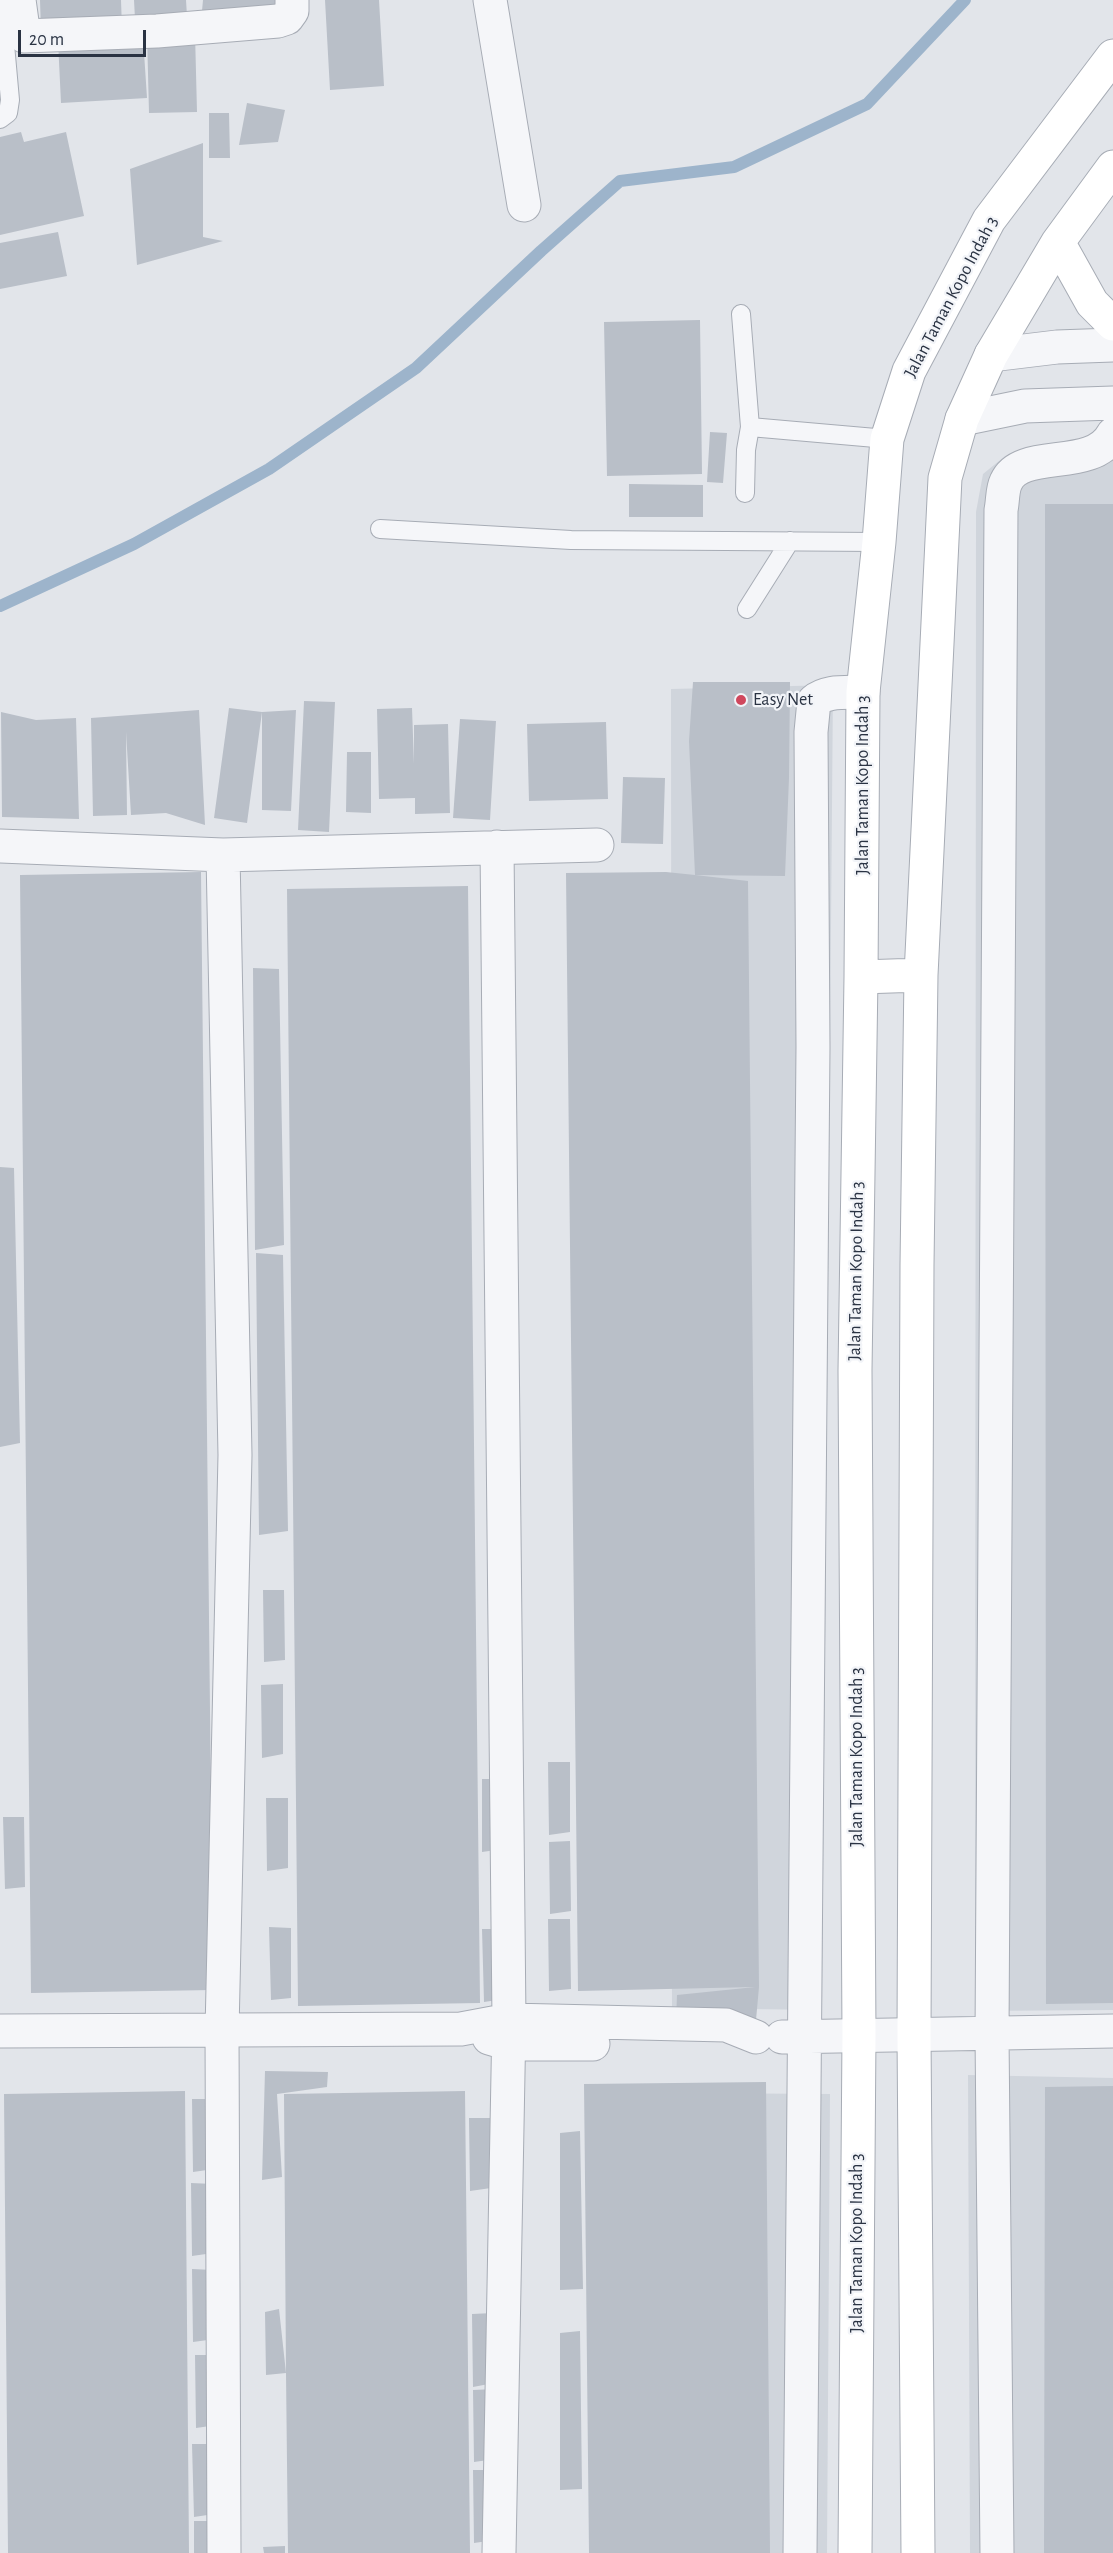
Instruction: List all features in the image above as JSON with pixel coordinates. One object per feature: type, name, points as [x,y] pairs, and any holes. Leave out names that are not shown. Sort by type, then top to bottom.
[{"type":"main road","name":"Jalan Taman Kopo Indah 3","points":[[855,2553],[859,2035],[855,1370],[863,692],[887,439],[909,371],[989,220],[1113,56]]},
{"type":"main road","points":[[918,2553],[914,2035],[917,1265],[921,975],[945,478],[962,419],[991,355],[1058,242],[1113,167]]},
{"type":"main road","points":[[1058,242],[1092,303],[1113,324]]},
{"type":"main road","points":[[861,977],[921,975]]},
{"type":"street","points":[[19,0],[24,36],[157,31],[278,21],[287,18],[292,10],[292,0]]},
{"type":"street","points":[[490,0],[524,205]]},
{"type":"street","points":[[991,355],[1057,347],[1113,345]]},
{"type":"street","points":[[962,419],[1025,406],[1113,403]]},
{"type":"street","points":[[997,2553],[992,2034],[1002,510],[1005,482],[1013,471],[1026,465],[1077,457],[1097,451],[1110,441],[1113,434]]},
{"type":"street","points":[[800,2553],[811,1368],[813,708],[814,701],[825,694],[863,692]]},
{"type":"street","points":[[0,846],[223,855],[597,845]]},
{"type":"street","points":[[497,847],[509,2032],[500,2553]]},
{"type":"street","points":[[223,855],[235,1455],[222,2031],[224,2553]]},
{"type":"street","points":[[811,1368],[855,1370]]},
{"type":"street","points":[[0,2031],[461,2029],[509,2032],[726,2025],[756,2037],[1113,2031]]},
{"type":"lane","points":[[0,119],[8,113],[10,100],[1,0]]},
{"type":"lane","points":[[741,314],[750,427],[746,450],[745,493]]},
{"type":"lane","points":[[750,427],[887,439]]},
{"type":"lane","points":[[380,529],[571,540],[879,542]]},
{"type":"lane","points":[[747,609],[790,541]]},
{"type":"shaded area","points":[[1034,448],[1113,450],[1113,2010],[975,2011],[976,512],[983,474],[1005,456]]},
{"type":"shaded area","points":[[833,685],[822,2010],[672,2008],[671,689]]},
{"type":"shaded area","points":[[968,2075],[1113,2078],[1113,2553],[970,2553]]},
{"type":"shaded area","points":[[687,2093],[830,2094],[827,2553],[679,2553]]},
{"type":"building","points":[[40,0],[121,0],[122,29],[41,31]]},
{"type":"building","points":[[134,0],[186,0],[187,16],[135,19]]},
{"type":"building","points":[[203,0],[283,0],[283,12],[202,11]]},
{"type":"building","points":[[325,0],[379,0],[384,86],[330,90]]},
{"type":"building","points":[[195,33],[197,112],[149,113],[147,34]]},
{"type":"building","points":[[143,37],[147,98],[61,103],[58,41]]},
{"type":"building","points":[[247,103],[285,110],[278,142],[239,145]]},
{"type":"building","points":[[209,113],[229,113],[230,158],[209,158]]},
{"type":"building","points":[[21,132],[24,142],[66,132],[84,216],[0,235],[0,137]]},
{"type":"building","points":[[203,143],[203,237],[223,241],[137,265],[130,169]]},
{"type":"building","points":[[58,232],[67,276],[0,289],[0,243]]},
{"type":"building","points":[[700,320],[702,474],[607,476],[604,322]]},
{"type":"building","points":[[710,432],[727,433],[723,483],[707,482]]},
{"type":"building","points":[[629,484],[703,485],[703,517],[629,517]]},
{"type":"building","points":[[1045,504],[1113,504],[1113,2003],[1046,2004]]},
{"type":"building","points":[[693,682],[790,682],[785,876],[695,875],[689,741]]},
{"type":"building","points":[[304,701],[335,702],[329,832],[298,830]]},
{"type":"building","points":[[229,708],[262,712],[247,823],[214,818]]},
{"type":"building","points":[[412,708],[414,764],[414,725],[448,724],[450,813],[415,814],[415,798],[379,799],[377,709]]},
{"type":"building","points":[[199,710],[205,825],[166,813],[131,815],[126,732],[127,815],[93,816],[91,718]]},
{"type":"building","points":[[296,710],[291,811],[262,810],[262,712]]},
{"type":"building","points":[[1,712],[36,720],[76,718],[79,819],[2,817]]},
{"type":"building","points":[[460,719],[496,721],[490,820],[453,818]]},
{"type":"building","points":[[606,722],[608,799],[529,801],[527,724]]},
{"type":"building","points":[[347,752],[371,752],[371,813],[346,812]]},
{"type":"building","points":[[623,777],[665,778],[663,844],[621,843]]},
{"type":"building","points":[[201,872],[213,1990],[31,1993],[20,875]]},
{"type":"building","points":[[666,872],[748,881],[759,1987],[756,2020],[676,2020],[677,1995],[755,1987],[578,1991],[566,873]]},
{"type":"building","points":[[468,886],[480,2003],[298,2006],[287,889]]},
{"type":"building","points":[[253,968],[279,969],[284,1245],[255,1250]]},
{"type":"building","points":[[0,1167],[14,1168],[20,1443],[0,1447]]},
{"type":"building","points":[[256,1253],[283,1255],[288,1531],[259,1535]]},
{"type":"building","points":[[263,1590],[284,1590],[285,1660],[264,1662]]},
{"type":"building","points":[[283,1684],[283,1754],[262,1758],[261,1685]]},
{"type":"building","points":[[548,1762],[570,1762],[570,1832],[549,1835]]},
{"type":"building","points":[[482,1779],[503,1779],[503,1849],[482,1852]]},
{"type":"building","points":[[266,1798],[288,1798],[288,1868],[267,1871]]},
{"type":"building","points":[[3,1817],[24,1817],[25,1887],[5,1889]]},
{"type":"building","points":[[570,1841],[571,1911],[550,1914],[549,1842]]},
{"type":"building","points":[[548,1919],[570,1919],[571,1989],[549,1991]]},
{"type":"building","points":[[269,1927],[291,1928],[291,1998],[271,2000]]},
{"type":"building","points":[[482,1929],[503,1929],[504,1999],[484,2002]]},
{"type":"building","points":[[265,2071],[328,2072],[327,2087],[277,2094],[282,2177],[262,2180]]},
{"type":"building","points":[[766,2082],[770,2553],[589,2553],[584,2084]]},
{"type":"building","points":[[1113,2086],[1113,2553],[1044,2553],[1045,2087]]},
{"type":"building","points":[[185,2091],[189,2553],[8,2553],[4,2094]]},
{"type":"building","points":[[465,2091],[470,2553],[288,2553],[284,2094]]},
{"type":"building","points":[[192,2099],[213,2099],[214,2169],[193,2172]]},
{"type":"building","points":[[469,2118],[490,2118],[491,2188],[470,2191]]},
{"type":"building","points":[[580,2131],[583,2289],[560,2290],[560,2133]]},
{"type":"building","points":[[191,2183],[213,2184],[213,2253],[192,2256]]},
{"type":"building","points":[[192,2269],[213,2270],[215,2339],[193,2342]]},
{"type":"building","points":[[279,2309],[286,2373],[266,2375],[265,2312]]},
{"type":"building","points":[[493,2313],[494,2383],[473,2387],[472,2314]]},
{"type":"building","points":[[580,2331],[582,2489],[560,2490],[560,2333]]},
{"type":"building","points":[[195,2355],[216,2355],[217,2425],[196,2428]]},
{"type":"building","points":[[495,2389],[495,2459],[474,2462],[473,2390]]},
{"type":"building","points":[[192,2444],[213,2444],[214,2514],[194,2517]]},
{"type":"building","points":[[473,2470],[494,2470],[495,2540],[474,2543]]},
{"type":"building","points":[[194,2521],[215,2521],[215,2553],[194,2553]]},
{"type":"building","points":[[285,2546],[285,2553],[264,2553],[263,2547]]},
{"type":"waterway","points":[[0,606],[134,544],[269,469],[416,368],[620,181],[734,167],[867,104],[965,0]]},
{"type":"place","name":"Easy Net","points":[[741,700]]}]
